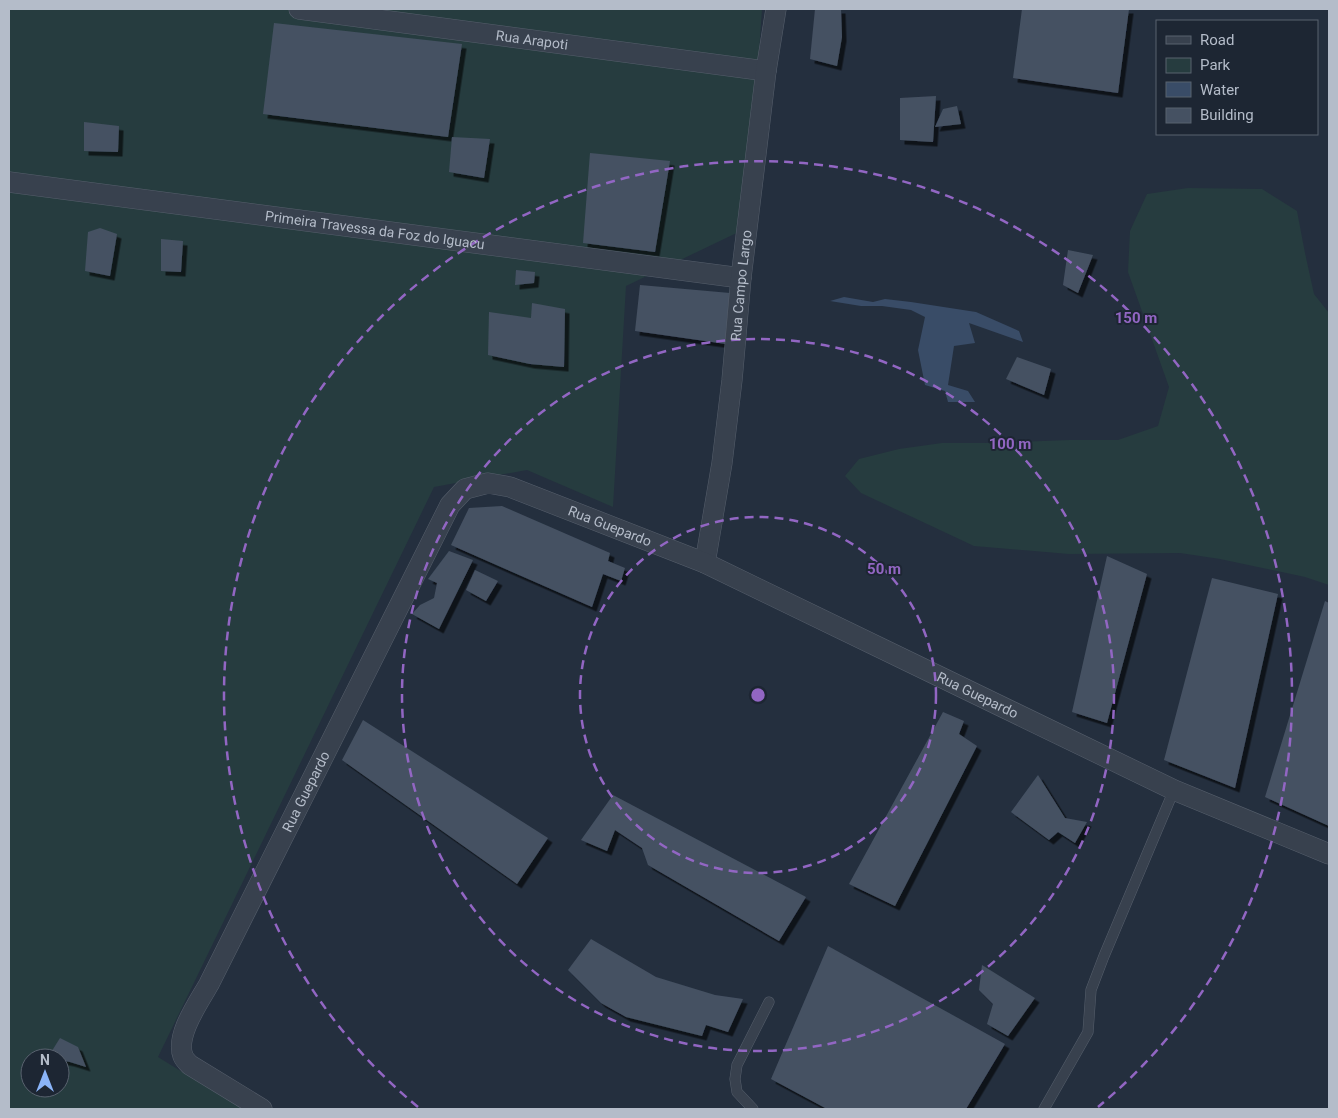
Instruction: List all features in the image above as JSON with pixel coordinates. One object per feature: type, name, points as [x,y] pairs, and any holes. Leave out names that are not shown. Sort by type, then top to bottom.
[{"type":"street","name":"Rua Arapoti","points":[[299,9],[766,71]]},
{"type":"street","name":"Rua Campo Largo","points":[[705,563],[722,462],[732,380],[741,278],[766,71],[776,9]]},
{"type":"street","name":"Primeira Travessa da Foz do Iguacu","points":[[9,182],[741,278]]},
{"type":"street","name":"Rua Guepardo","points":[[262,1109],[190,1066],[183,1057],[181,1043],[187,1024],[209,984],[450,505],[465,489],[488,483],[510,487],[705,563],[1174,790],[1329,854]]},
{"type":"lane","points":[[1044,1109],[1088,1032],[1091,990],[1174,790]]},
{"type":"lane","points":[[753,1109],[737,1092],[735,1079],[737,1065],[769,1002]]},
{"type":"green space","points":[[9,9],[762,9],[747,228],[626,286],[613,507],[527,470],[434,487],[158,1057],[242,1109],[9,1109]]},
{"type":"green space","points":[[1188,188],[1262,189],[1297,211],[1314,294],[1329,313],[1329,585],[1305,577],[1220,559],[1180,553],[1069,554],[974,546],[861,493],[845,476],[859,459],[899,449],[942,443],[1118,440],[1158,426],[1169,387],[1128,272],[1130,231],[1147,194]]},
{"type":"water","points":[[844,297],[873,302],[885,299],[976,312],[1019,331],[1023,342],[969,323],[975,343],[954,346],[948,385],[968,391],[975,402],[948,402],[945,391],[925,385],[918,350],[925,317],[911,310],[882,306],[861,306],[830,301]]},
{"type":"building","points":[[815,9],[841,9],[842,37],[837,66],[810,59]]},
{"type":"building","points":[[1022,9],[1129,9],[1118,93],[1013,78]]},
{"type":"building","points":[[274,23],[462,44],[448,137],[263,114]]},
{"type":"building","points":[[936,96],[933,142],[900,140],[900,98]]},
{"type":"building","points":[[957,106],[961,124],[935,127],[943,109]]},
{"type":"building","points":[[84,122],[119,126],[118,152],[84,151]]},
{"type":"building","points":[[452,137],[490,139],[484,178],[449,172]]},
{"type":"building","points":[[590,153],[670,161],[655,252],[583,243]]},
{"type":"building","points":[[100,228],[117,234],[110,276],[85,271],[88,232]]},
{"type":"building","points":[[161,239],[183,241],[181,272],[161,271]]},
{"type":"building","points":[[1068,250],[1093,255],[1078,293],[1063,285]]},
{"type":"building","points":[[516,270],[535,272],[534,283],[515,285]]},
{"type":"building","points":[[640,285],[730,293],[726,344],[635,331]]},
{"type":"building","points":[[532,303],[565,309],[564,367],[530,364],[488,355],[489,312],[531,318]]},
{"type":"building","points":[[1017,357],[1051,369],[1044,395],[1006,379]]},
{"type":"building","points":[[502,506],[610,553],[608,561],[625,568],[621,581],[603,574],[592,607],[451,545],[469,508]]},
{"type":"building","points":[[449,551],[473,560],[439,629],[412,614],[420,605],[434,598],[437,583],[428,579]]},
{"type":"building","points":[[1107,556],[1147,574],[1107,723],[1072,712]]},
{"type":"building","points":[[475,570],[498,581],[486,601],[466,590]]},
{"type":"building","points":[[1212,578],[1278,594],[1235,788],[1164,760]]},
{"type":"building","points":[[1325,601],[1329,603],[1329,826],[1265,797]]},
{"type":"building","points":[[943,712],[964,721],[959,734],[977,746],[895,906],[849,884]]},
{"type":"building","points":[[363,720],[548,838],[517,884],[342,760]]},
{"type":"building","points":[[1038,775],[1065,818],[1087,822],[1075,843],[1058,832],[1049,840],[1011,812]]},
{"type":"building","points":[[613,795],[806,897],[779,941],[648,865],[642,848],[615,830],[607,851],[581,840]]},
{"type":"building","points":[[591,939],[656,977],[715,995],[743,999],[728,1032],[706,1025],[702,1036],[626,1017],[601,1003],[568,970]]},
{"type":"building","points":[[828,946],[1005,1044],[966,1109],[827,1109],[771,1079]]},
{"type":"building","points":[[982,965],[1035,998],[1008,1036],[987,1024],[993,1004],[979,990]]},
{"type":"building","points":[[60,1038],[78,1047],[86,1067],[70,1062],[70,1048],[54,1048]]}]
